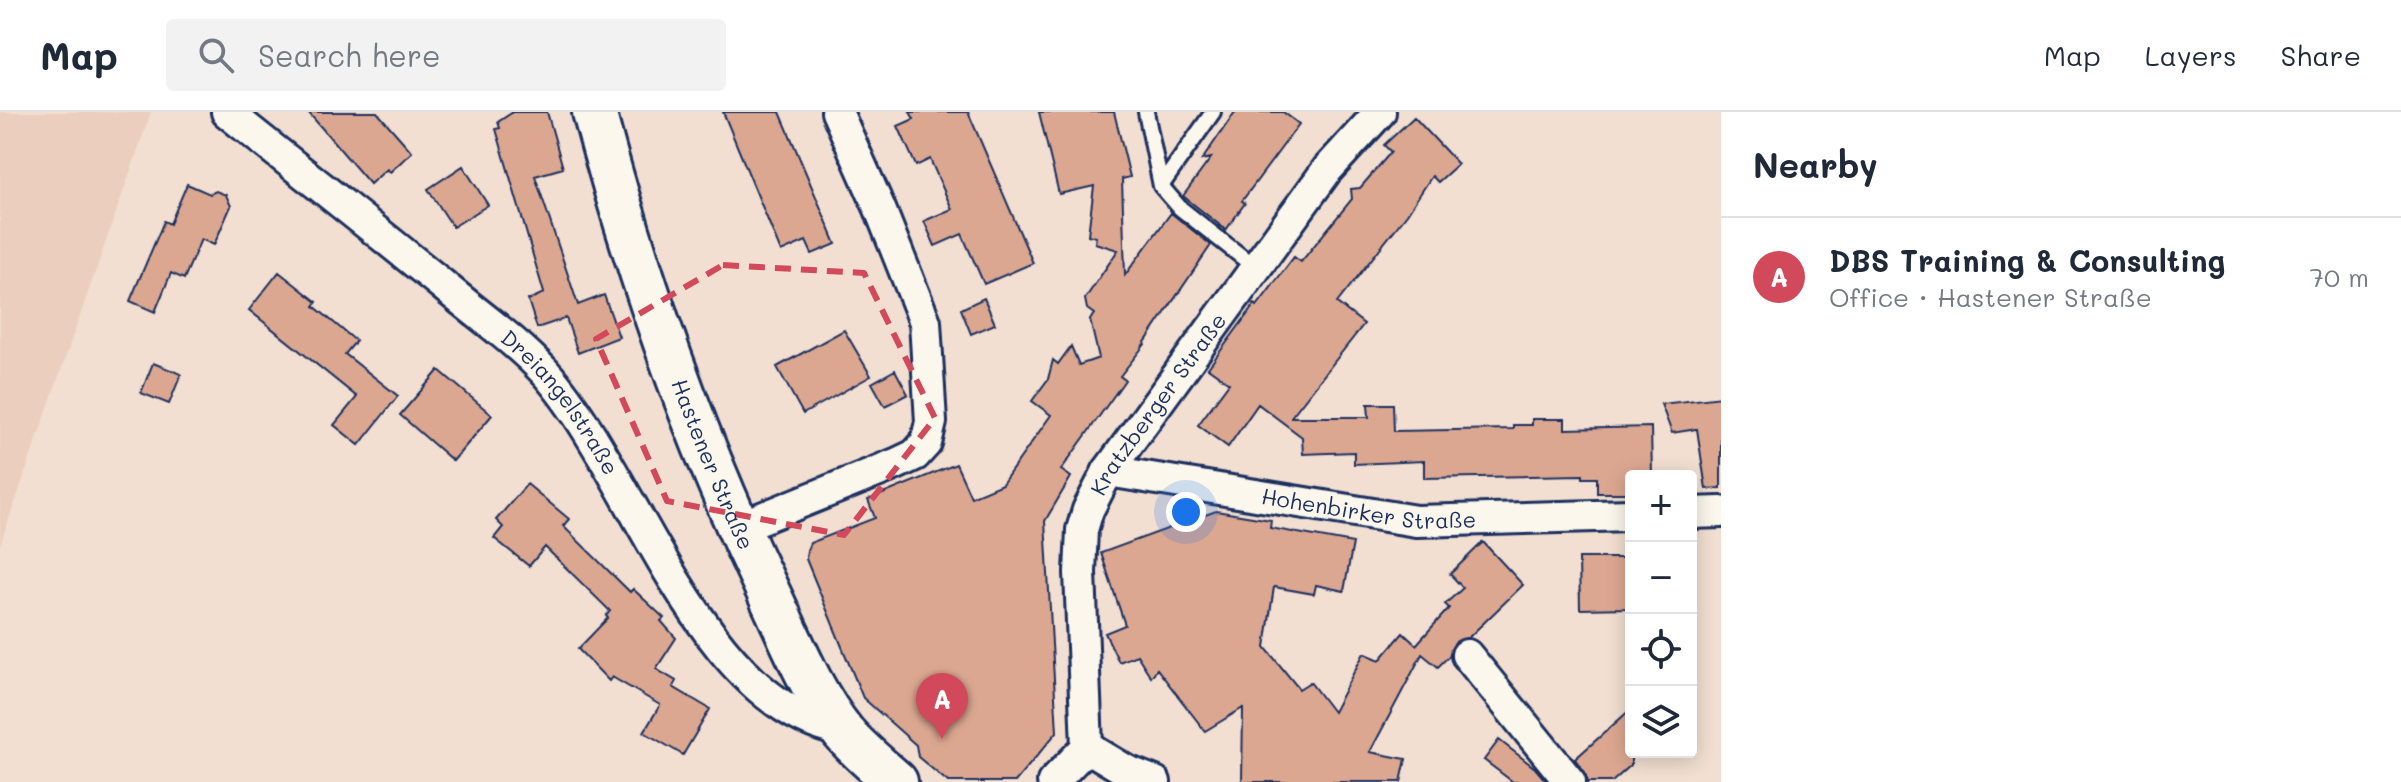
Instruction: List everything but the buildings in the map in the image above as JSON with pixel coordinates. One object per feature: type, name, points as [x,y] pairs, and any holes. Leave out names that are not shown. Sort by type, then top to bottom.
[{"type":"main road","name":"Hastener Straße","points":[[594,112],[634,251],[674,367],[737,528],[810,679],[842,731],[896,782]]},
{"type":"street","name":"Dreiangelstraße","points":[[227,112],[419,265],[544,372],[591,437],[699,617],[733,662],[800,717],[821,727],[842,731]]},
{"type":"street","points":[[737,528],[896,464],[915,455],[926,443],[931,422],[925,322],[837,112]]},
{"type":"street","name":"Kratzberger Straße","points":[[1087,747],[1080,572],[1088,510],[1108,471],[1327,170],[1380,112]]},
{"type":"street","name":"Hohenbirker Straße","points":[[1108,471],[1416,521],[1625,515]]},
{"type":"street","points":[[1697,513],[1721,512]]},
{"type":"street","points":[[1467,655],[1570,782]]},
{"type":"street","points":[[1053,782],[1087,747],[1127,771],[1155,782]]},
{"type":"lane","points":[[1146,112],[1161,186],[1180,208],[1256,268]]},
{"type":"lane","points":[[1161,186],[1213,112]]},
{"type":"highlighted area","points":[[723,265],[864,273],[935,418],[844,535],[667,501],[596,339]]},
{"type":"shaded area","points":[[0,112],[151,112],[0,545]]},
{"type":"place","name":"DBS Training & Consulting","points":[[942,739]]}]
